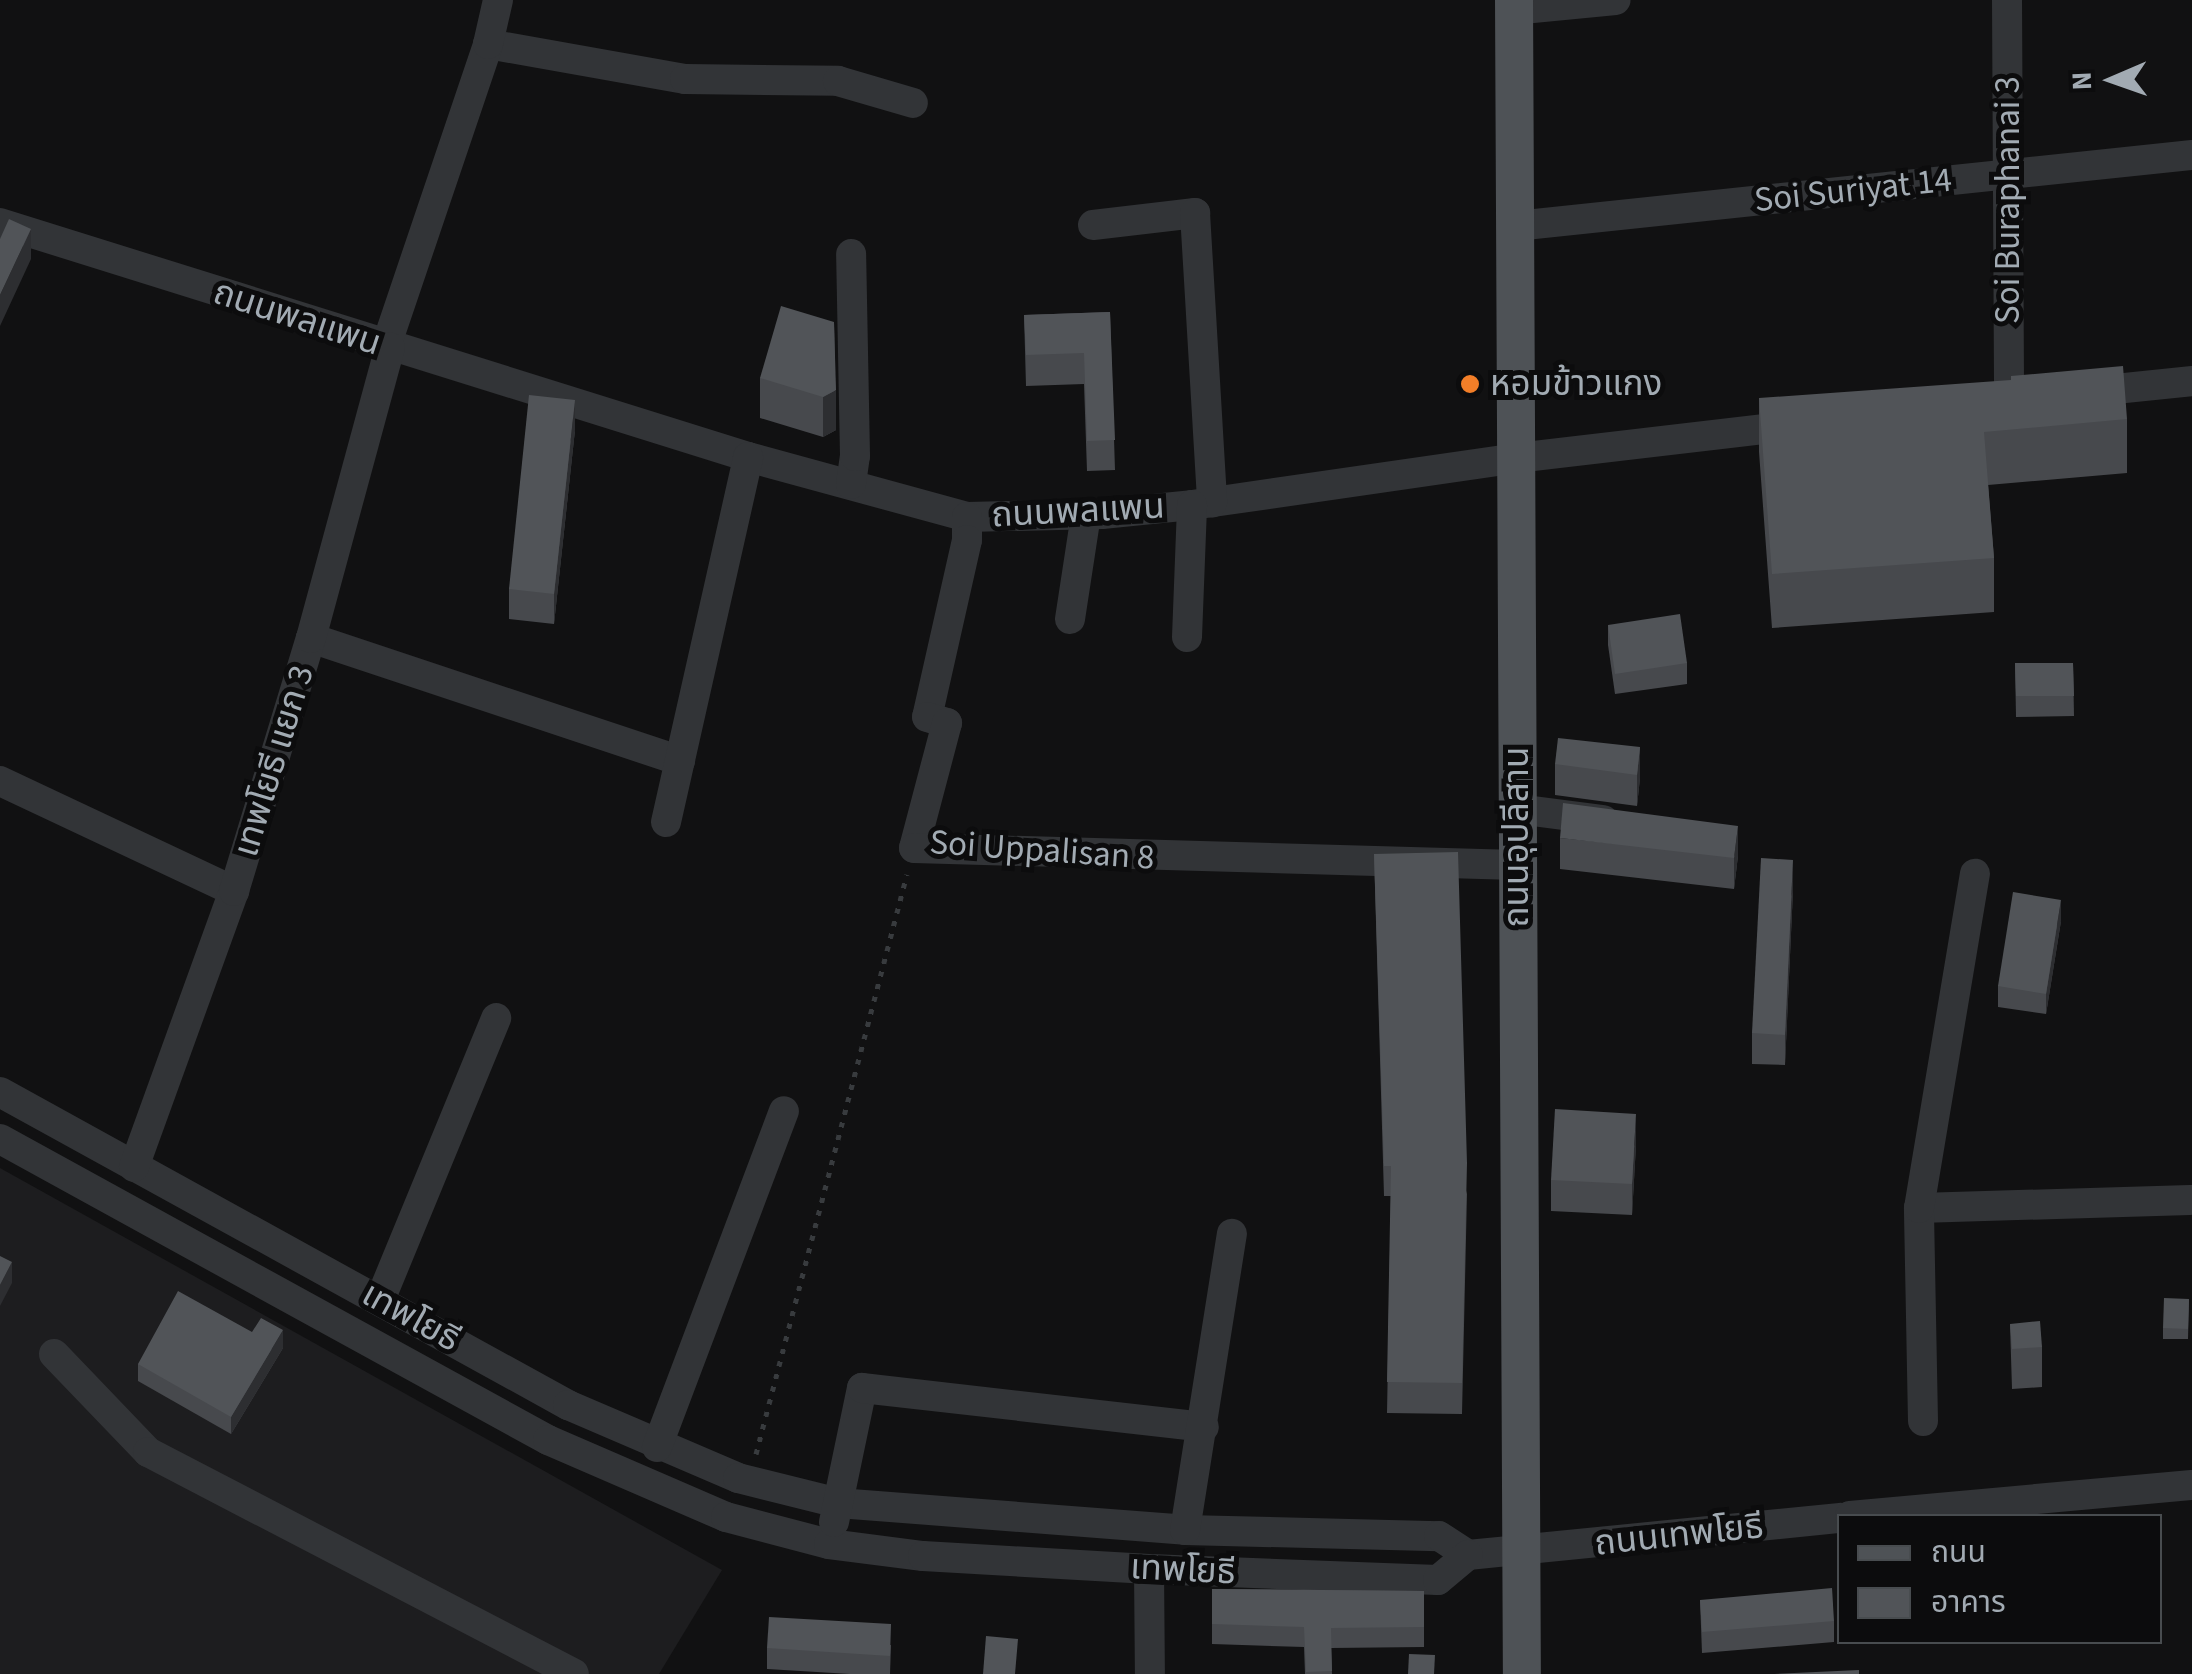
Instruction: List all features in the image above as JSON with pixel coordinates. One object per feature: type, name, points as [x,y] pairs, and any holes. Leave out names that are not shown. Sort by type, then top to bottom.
[{"type":"main road","name":"ถนนอุปลีสาน","points":[[1514,5],[1522,1674]]},
{"type":"street","name":"เทพโยธี แยก 3","points":[[134,1167],[234,891],[311,638],[388,347],[488,44],[498,0]]},
{"type":"street","points":[[1514,5],[1616,0]]},
{"type":"street","name":"Soi Buraphanai 3","points":[[2007,0],[2009,400]]},
{"type":"street","points":[[488,44],[686,80],[838,81],[913,102]]},
{"type":"street","name":"Soi Suriyat 14","points":[[1515,226],[2192,155]]},
{"type":"street","points":[[1094,225],[1195,213],[1202,504],[1187,637]]},
{"type":"street","name":"ถนนพลแพน","points":[[0,223],[388,347],[748,456],[967,516],[1086,514],[1202,504],[1517,458],[1833,421]]},
{"type":"street","points":[[851,254],[855,456],[851,484]]},
{"type":"street","points":[[1970,404],[2192,381]]},
{"type":"street","points":[[666,822],[748,456]]},
{"type":"street","points":[[1070,619],[1086,514]]},
{"type":"street","name":"Soi Uppalisan 8","points":[[967,516],[966,540],[928,718],[947,723],[914,848],[1517,865]]},
{"type":"street","points":[[311,638],[680,761]]},
{"type":"street","points":[[0,780],[234,891]]},
{"type":"street","points":[[1517,809],[1629,823]]},
{"type":"street","points":[[1923,1421],[1919,1208],[1975,874]]},
{"type":"street","points":[[380,1300],[496,1018]]},
{"type":"street","name":"เทพโยธี","points":[[0,1092],[568,1405],[657,1446],[749,1481],[838,1504],[1185,1530],[1439,1536],[1468,1554],[1519,1552]]},
{"type":"street","points":[[657,1446],[784,1111]]},
{"type":"street","name":"เทพโยธี","points":[[0,1139],[548,1440],[726,1517],[829,1544],[923,1556],[1149,1569],[1438,1580],[1468,1554]]},
{"type":"street","points":[[1919,1208],[2190,1200]]},
{"type":"street","points":[[1185,1530],[1232,1234]]},
{"type":"street","points":[[54,1354],[148,1452],[574,1674]]},
{"type":"street","points":[[829,1544],[862,1388],[1204,1427]]},
{"type":"street","points":[[1872,1514],[2192,1485]]},
{"type":"street","name":"ถนนเทพโยธี","points":[[1519,1552],[1837,1518]]},
{"type":"street","points":[[1149,1569],[1150,1674]]},
{"type":"path","points":[[749,1481],[914,848]]},
{"type":"shaded area","points":[[0,1168],[722,1570],[659,1674],[0,1674]]},
{"type":"building","points":[[9,219],[31,229],[0,295],[0,239]]},
{"type":"building","points":[[781,306],[834,322],[836,390],[823,397],[760,378]]},
{"type":"building","points":[[1110,312],[1115,440],[1087,441],[1084,353],[1026,355],[1024,315]]},
{"type":"building","points":[[2123,366],[2127,419],[1984,432],[1994,558],[1772,574],[1759,398],[2011,380],[2011,376]]},
{"type":"building","points":[[529,395],[575,400],[554,594],[509,589]]},
{"type":"building","points":[[1680,614],[1687,663],[1615,674],[1608,625]]},
{"type":"building","points":[[2015,663],[2073,663],[2074,696],[2016,696]]},
{"type":"building","points":[[1558,738],[1640,747],[1637,775],[1555,764]]},
{"type":"building","points":[[1563,803],[1738,826],[1734,858],[1560,838]]},
{"type":"building","points":[[1458,852],[1467,1163],[1462,1383],[1387,1382],[1391,1166],[1384,1166],[1374,854]]},
{"type":"building","points":[[1761,858],[1793,860],[1785,1035],[1752,1033]]},
{"type":"building","points":[[2013,892],[2061,900],[2046,994],[1998,986]]},
{"type":"building","points":[[1555,1109],[1636,1114],[1632,1184],[1551,1180]]},
{"type":"building","points":[[0,1256],[12,1262],[0,1285]]},
{"type":"building","points":[[178,1291],[252,1332],[261,1318],[283,1330],[231,1417],[138,1364]]},
{"type":"building","points":[[2164,1298],[2189,1299],[2188,1329],[2163,1328]]},
{"type":"building","points":[[2040,1321],[2042,1347],[2012,1349],[2010,1324]]},
{"type":"building","points":[[1832,1588],[1834,1621],[1702,1632],[1700,1600]]},
{"type":"building","points":[[1212,1589],[1424,1591],[1424,1627],[1331,1628],[1332,1671],[1306,1672],[1304,1627],[1212,1624]]},
{"type":"building","points":[[769,1617],[891,1624],[890,1656],[767,1648]]},
{"type":"building","points":[[986,1636],[1018,1639],[1015,1674],[983,1674]]},
{"type":"building","points":[[1409,1654],[1435,1655],[1434,1674],[1408,1674]]},
{"type":"building","points":[[1859,1670],[1859,1674],[1774,1674]]},
{"type":"place","name":"หอมข้าวแกง","points":[[1470,384]]}]
